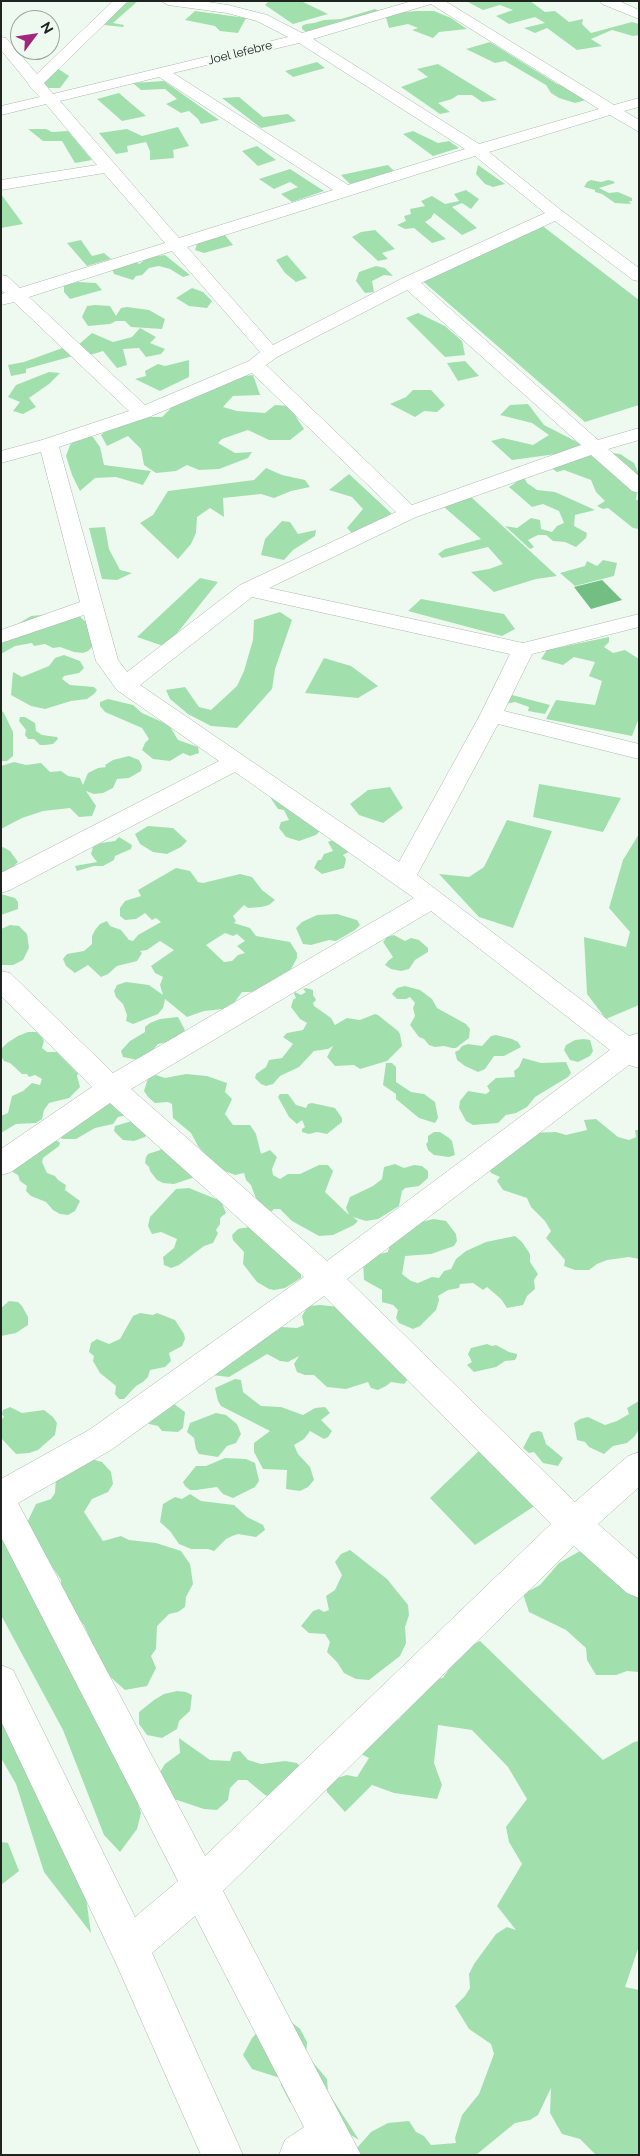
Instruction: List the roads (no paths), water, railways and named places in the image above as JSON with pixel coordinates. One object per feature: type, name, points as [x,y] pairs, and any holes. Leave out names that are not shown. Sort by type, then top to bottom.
[{"type":"street","points":[[35,84],[121,1]]},
{"type":"street","points":[[168,1],[228,9],[254,16],[301,38],[477,150],[556,214],[631,262],[639,276]]},
{"type":"street","name":"Joel lefebre","points":[[1,111],[301,38],[428,1]]},
{"type":"street","points":[[435,1],[639,127]]},
{"type":"street","points":[[607,1],[639,15]]},
{"type":"street","points":[[1,41],[35,84],[50,98],[108,168],[270,353]]},
{"type":"street","points":[[161,72],[347,192]]},
{"type":"street","points":[[1,300],[477,150],[639,102]]},
{"type":"street","points":[[1,185],[108,168]]},
{"type":"street","points":[[1,457],[49,444],[142,413],[255,365],[270,353],[409,282],[556,214]]},
{"type":"street","points":[[1,280],[19,294],[142,413]]},
{"type":"street","points":[[409,282],[639,488]]},
{"type":"street","points":[[255,365],[409,513]]},
{"type":"street","points":[[125,685],[248,590],[409,513],[595,447],[639,434]]},
{"type":"street","points":[[1,1496],[100,1440],[326,1278],[636,1051],[403,877],[125,685],[107,661],[49,444]]},
{"type":"street","points":[[248,590],[522,650],[639,620]]},
{"type":"street","points":[[1,636],[92,605]]},
{"type":"street","points":[[403,877],[491,715],[522,650]]},
{"type":"street","points":[[491,715],[639,752]]},
{"type":"street","points":[[1,884],[236,762]]},
{"type":"street","points":[[1,1164],[111,1088],[432,899]]},
{"type":"street","points":[[1,980],[111,1088],[326,1278],[574,1524],[639,1582]]},
{"type":"street","points":[[129,1947],[202,1885],[574,1524],[639,1466]]},
{"type":"street","points":[[1,1503],[202,1885],[323,2148]]},
{"type":"street","points":[[1,1682],[129,1947],[222,2155]]}]
